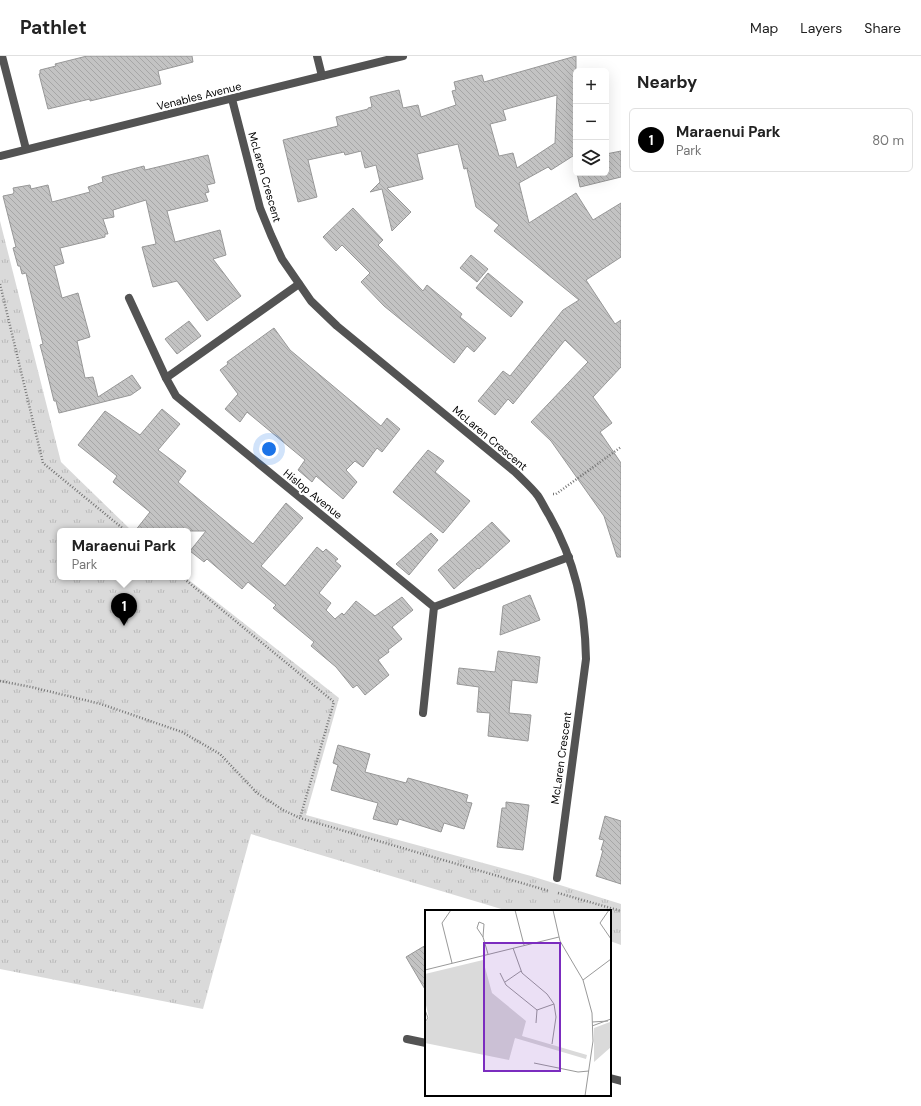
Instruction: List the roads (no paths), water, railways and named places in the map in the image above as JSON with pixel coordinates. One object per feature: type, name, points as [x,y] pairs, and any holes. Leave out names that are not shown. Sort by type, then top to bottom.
[{"type":"street","points":[[2,56],[26,148]]},
{"type":"street","points":[[317,56],[322,76]]},
{"type":"street","name":"Venables Avenue","points":[[0,156],[26,148],[232,99],[403,56]]},
{"type":"street","name":"McLaren Crescent","points":[[232,99],[260,208],[282,259],[311,301],[337,326],[515,472],[538,497],[558,530],[577,581],[582,604],[586,631],[586,659],[557,878]]},
{"type":"street","points":[[166,378],[299,284]]},
{"type":"street","name":"Hislop Avenue","points":[[129,298],[166,378],[176,396],[434,607]]},
{"type":"street","points":[[423,713],[434,607],[569,557]]},
{"type":"street","points":[[407,1039],[425,1043]]},
{"type":"street","points":[[611,1078],[621,1080]]},
{"type":"place","name":"Maraenui Park","points":[[124,626]]}]
